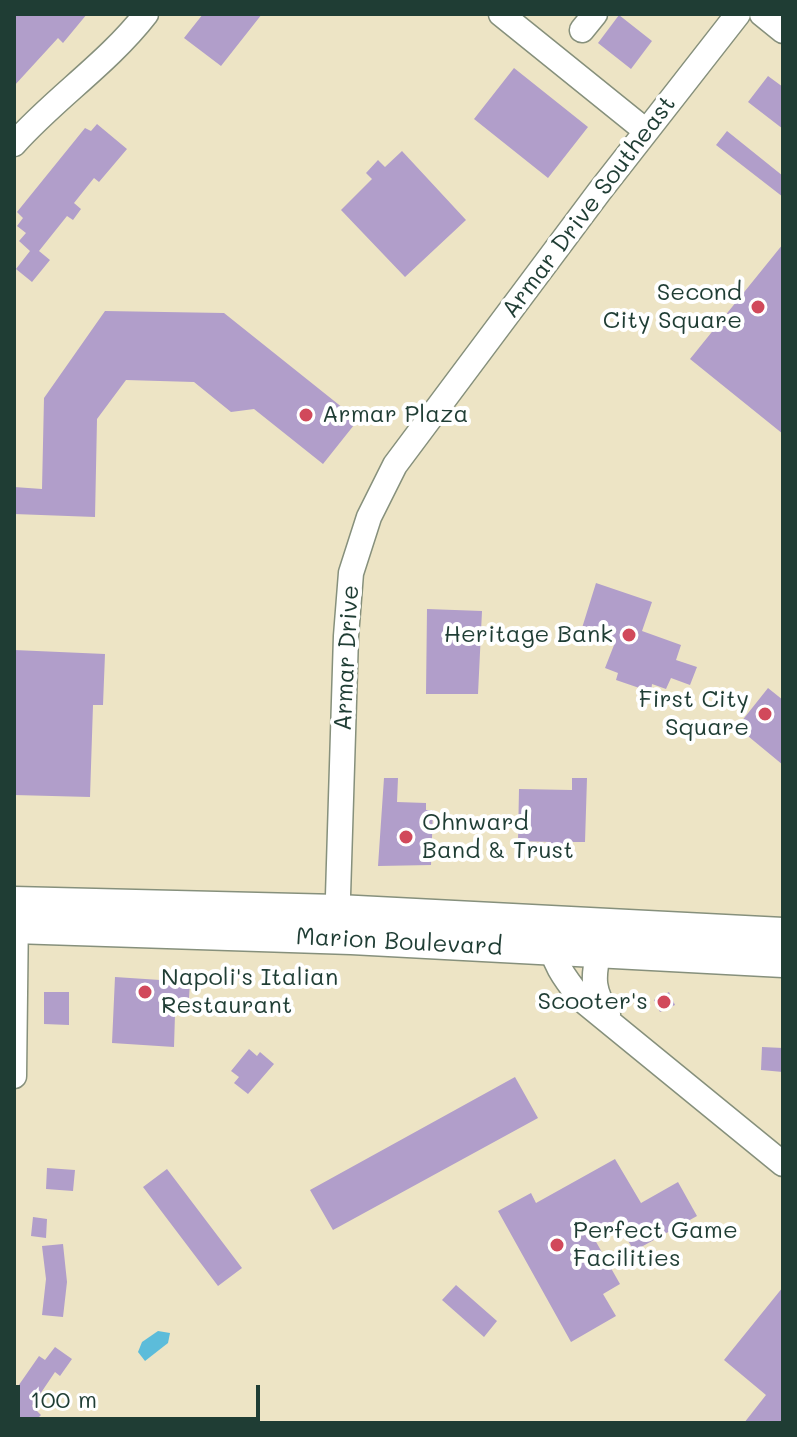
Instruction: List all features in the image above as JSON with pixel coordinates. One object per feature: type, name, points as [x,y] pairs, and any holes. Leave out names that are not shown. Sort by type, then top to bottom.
[{"type":"main road","name":"Marion Boulevard","points":[[15,915],[337,924],[551,936],[783,933]]},
{"type":"main road","name":"Marion Boulevard","points":[[551,936],[599,952],[783,962]]},
{"type":"street","points":[[14,144],[48,106],[101,62],[146,14]]},
{"type":"street","points":[[501,14],[646,131]]},
{"type":"street","name":"Armar Drive Southeast","points":[[442,402],[738,14]]},
{"type":"street","points":[[762,14],[783,31]]},
{"type":"street","name":"Armar Drive","points":[[337,924],[351,573],[369,517],[395,465],[442,402]]},
{"type":"street","points":[[14,1076],[15,915]]},
{"type":"street","points":[[551,936],[566,980],[581,999],[783,1164]]},
{"type":"street","points":[[599,952],[593,976],[595,995],[619,1029]]},
{"type":"water","points":[[158,1331],[170,1333],[168,1343],[145,1361],[138,1352],[142,1342]]},
{"type":"building","points":[[14,14],[87,14],[63,43],[58,38],[14,86]]},
{"type":"building","points":[[203,14],[262,14],[221,66],[184,38]]},
{"type":"building","points":[[619,15],[652,41],[631,69],[598,43]]},
{"type":"building","points":[[514,68],[588,127],[548,178],[474,119]]},
{"type":"building","points":[[768,76],[783,87],[783,129],[748,102]]},
{"type":"building","points":[[97,124],[127,149],[99,182],[94,178],[74,203],[81,209],[73,220],[67,216],[39,251],[50,260],[32,282],[16,269],[30,251],[19,241],[26,233],[17,226],[23,218],[17,212],[85,128],[91,131]]},
{"type":"building","points":[[727,131],[783,176],[783,197],[716,145]]},
{"type":"building","points":[[402,151],[466,220],[405,277],[341,210],[372,179],[366,173],[378,160],[385,167]]},
{"type":"building","name":"Second City Square","points":[[783,244],[783,434],[690,359]]},
{"type":"building","name":"Armar Plaza","points":[[105,311],[224,313],[358,420],[323,464],[254,409],[231,412],[194,382],[126,380],[97,419],[95,517],[14,514],[14,487],[42,489],[44,398]]},
{"type":"building","name":"Heritage Bank","points":[[596,583],[652,602],[642,631],[681,645],[676,660],[697,667],[690,685],[671,678],[666,689],[652,684],[651,692],[616,680],[618,673],[605,668],[616,640],[582,628]]},
{"type":"building","points":[[427,609],[482,611],[478,694],[426,694]]},
{"type":"building","points":[[14,650],[105,654],[103,705],[93,705],[90,797],[14,795]]},
{"type":"building","name":"First City Square","points":[[768,688],[783,700],[783,765],[737,727]]},
{"type":"building","name":"Ohnward Band & Trust","points":[[384,778],[398,778],[397,802],[426,803],[426,810],[433,810],[431,865],[378,866]]},
{"type":"building","points":[[572,778],[587,778],[585,842],[567,842],[567,851],[551,850],[551,842],[518,841],[519,789],[572,790]]},
{"type":"building","points":[[115,977],[190,982],[188,1014],[175,1014],[174,1047],[112,1043]]},
{"type":"building","points":[[44,992],[69,992],[69,1025],[44,1024]]},
{"type":"building","name":"Scooter's","points":[[669,992],[675,1005],[660,1012],[654,1000]]},
{"type":"building","points":[[762,1047],[783,1048],[783,1072],[761,1070]]},
{"type":"building","points":[[249,1049],[257,1056],[260,1052],[274,1064],[248,1094],[234,1083],[239,1077],[231,1071]]},
{"type":"building","points":[[515,1077],[538,1118],[333,1230],[310,1190]]},
{"type":"building","name":"Perfect Game Facilities","points":[[615,1159],[641,1203],[678,1182],[697,1216],[634,1251],[616,1220],[591,1233],[620,1284],[603,1294],[616,1316],[571,1342],[498,1211],[531,1193],[536,1203]]},
{"type":"building","points":[[47,1168],[75,1170],[73,1191],[46,1189]]},
{"type":"building","points":[[167,1169],[242,1268],[218,1286],[143,1187]]},
{"type":"building","points":[[33,1217],[47,1219],[46,1238],[31,1236]]},
{"type":"building","points":[[63,1244],[67,1282],[63,1317],[42,1315],[46,1279],[42,1246]]},
{"type":"building","points":[[456,1285],[497,1321],[484,1337],[442,1300]]},
{"type":"building","points":[[783,1287],[783,1423],[744,1423],[766,1395],[724,1360]]},
{"type":"building","points":[[55,1347],[72,1359],[60,1376],[55,1372],[32,1406],[41,1415],[33,1423],[22,1423],[14,1415],[14,1392],[39,1356],[45,1360]]},
{"type":"place","name":"Second City Square","points":[[758,307]]},
{"type":"place","name":"Armar Plaza","points":[[306,415]]},
{"type":"place","name":"Heritage Bank","points":[[629,635]]},
{"type":"place","name":"First City Square","points":[[765,714]]},
{"type":"place","name":"Ohnward Band & Trust","points":[[406,837]]},
{"type":"place","name":"Napoli's Italian Restaurant","points":[[145,992]]},
{"type":"place","name":"Scooter's","points":[[664,1002]]},
{"type":"place","name":"Perfect Game Facilities","points":[[557,1245]]}]
